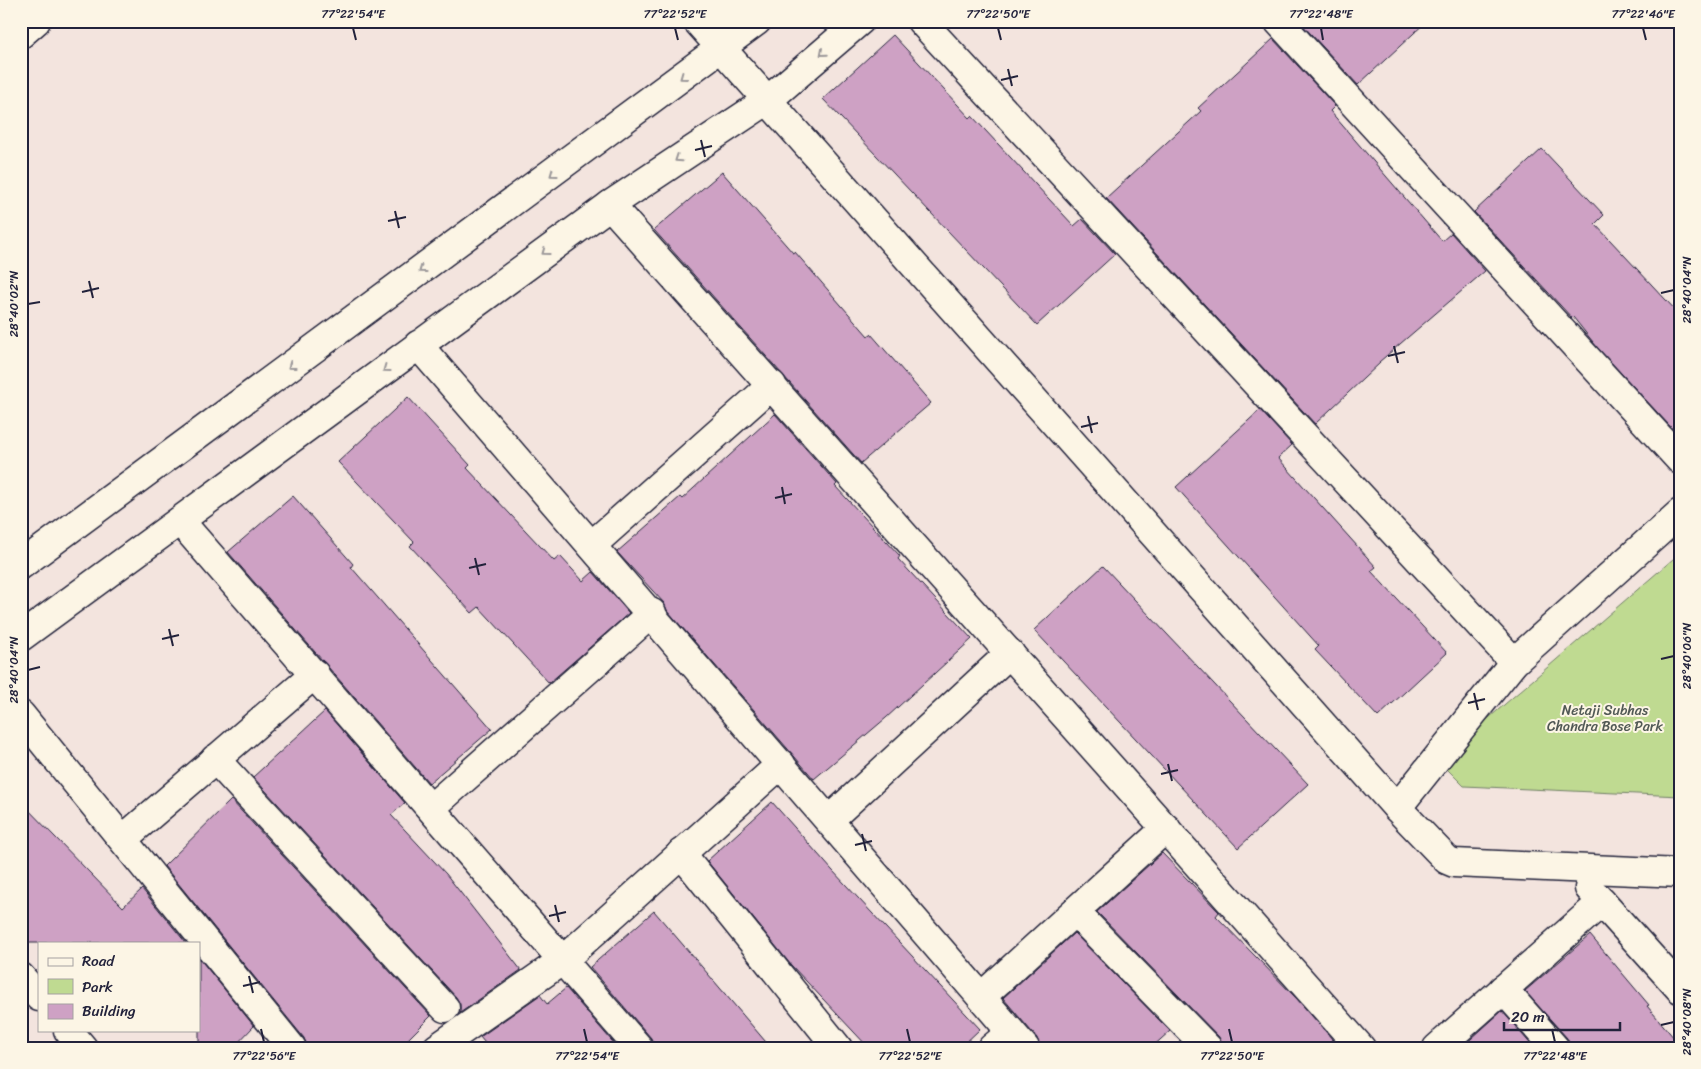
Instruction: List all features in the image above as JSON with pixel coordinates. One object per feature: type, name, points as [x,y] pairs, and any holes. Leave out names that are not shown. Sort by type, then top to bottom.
[{"type":"street","points":[[21,34],[36,21]]},
{"type":"street","points":[[697,21],[1437,852],[1454,863],[1680,873]]},
{"type":"street","points":[[21,565],[723,48],[757,21]]},
{"type":"street","points":[[21,637],[610,205],[768,100],[860,21]]},
{"type":"street","points":[[921,21],[1514,662]]},
{"type":"street","points":[[1278,21],[1680,460]]},
{"type":"street","points":[[610,205],[772,384],[1361,1048]]},
{"type":"street","points":[[418,345],[652,613],[981,997],[1009,1042]]},
{"type":"street","points":[[592,544],[772,384]]},
{"type":"street","points":[[1397,808],[1514,662],[1680,513]]},
{"type":"street","points":[[180,521],[639,1048]]},
{"type":"street","points":[[431,808],[652,613]]},
{"type":"street","points":[[830,820],[1010,653]]},
{"type":"street","points":[[123,839],[315,674]]},
{"type":"street","points":[[21,715],[292,1048]]},
{"type":"street","points":[[216,759],[445,1008]]},
{"type":"street","points":[[437,1048],[562,960],[781,764]]},
{"type":"street","points":[[981,997],[1166,828]]},
{"type":"street","points":[[681,852],[838,1048]]},
{"type":"street","points":[[1573,868],[1680,989]]},
{"type":"street","points":[[1437,1048],[1602,902]]},
{"type":"street","points":[[1075,912],[1208,1048]]},
{"type":"street","points":[[21,977],[38,996]]},
{"type":"street","points":[[1503,989],[1555,1048]]},
{"type":"street","points":[[70,1032],[84,1048]]},
{"type":"green space","name":"Netaji Subhas Chandra Bose Park","points":[[1680,553],[1680,796],[1464,786],[1439,761]]},
{"type":"building","points":[[1299,21],[1427,21],[1358,85]]},
{"type":"building","points":[[893,35],[970,118],[972,116],[1074,226],[1082,219],[1115,254],[1037,325],[823,99]]},
{"type":"building","points":[[1273,39],[1335,106],[1330,111],[1442,241],[1451,233],[1485,271],[1379,362],[1315,424],[1106,198],[1201,111],[1198,108]]},
{"type":"building","points":[[1542,149],[1604,215],[1595,224],[1680,315],[1680,437],[1597,347],[1573,317],[1474,212]]},
{"type":"building","points":[[722,172],[868,336],[871,334],[931,403],[861,463],[654,230]]},
{"type":"building","points":[[408,397],[470,465],[467,468],[554,561],[560,556],[583,581],[593,572],[629,613],[549,683],[479,607],[472,613],[410,546],[414,542],[338,462]]},
{"type":"building","points":[[1260,410],[1292,445],[1278,458],[1376,567],[1371,571],[1447,653],[1378,717],[1315,650],[1319,646],[1176,487]]},
{"type":"building","points":[[775,414],[837,484],[835,486],[900,556],[898,559],[972,639],[886,718],[814,779],[667,610],[664,603],[617,552],[680,497],[682,499]]},
{"type":"building","points":[[293,496],[353,564],[351,567],[492,729],[429,783],[228,552]]},
{"type":"building","points":[[1103,566],[1308,784],[1238,848],[1034,630]]},
{"type":"building","points":[[325,711],[405,803],[391,815],[446,874],[521,970],[460,1013],[460,1004],[456,997],[253,777]]},
{"type":"building","points":[[231,800],[431,1016],[399,1048],[307,1048],[304,1038],[164,866]]},
{"type":"building","points":[[21,802],[123,907],[142,889],[185,942],[38,942],[21,943]]},
{"type":"building","points":[[772,802],[832,870],[980,1029],[960,1048],[869,1048],[791,965],[707,861]]},
{"type":"building","points":[[1162,853],[1219,912],[1216,916],[1298,1000],[1340,1048],[1223,1048],[1219,1037],[1097,912]]},
{"type":"building","points":[[654,911],[771,1048],[654,1048],[651,1038],[590,967]]},
{"type":"building","points":[[1074,933],[1170,1031],[1151,1048],[1040,1048],[1037,1038],[1003,998]]},
{"type":"building","points":[[1590,935],[1649,1005],[1647,1006],[1680,1045],[1680,1048],[1570,1048],[1567,1038],[1525,991]]},
{"type":"building","points":[[200,959],[254,1026],[233,1048],[199,1048]]},
{"type":"building","points":[[566,988],[618,1048],[489,1048],[480,1037],[540,995],[547,1004]]},
{"type":"building","points":[[1502,1011],[1534,1048],[1461,1048]]}]
